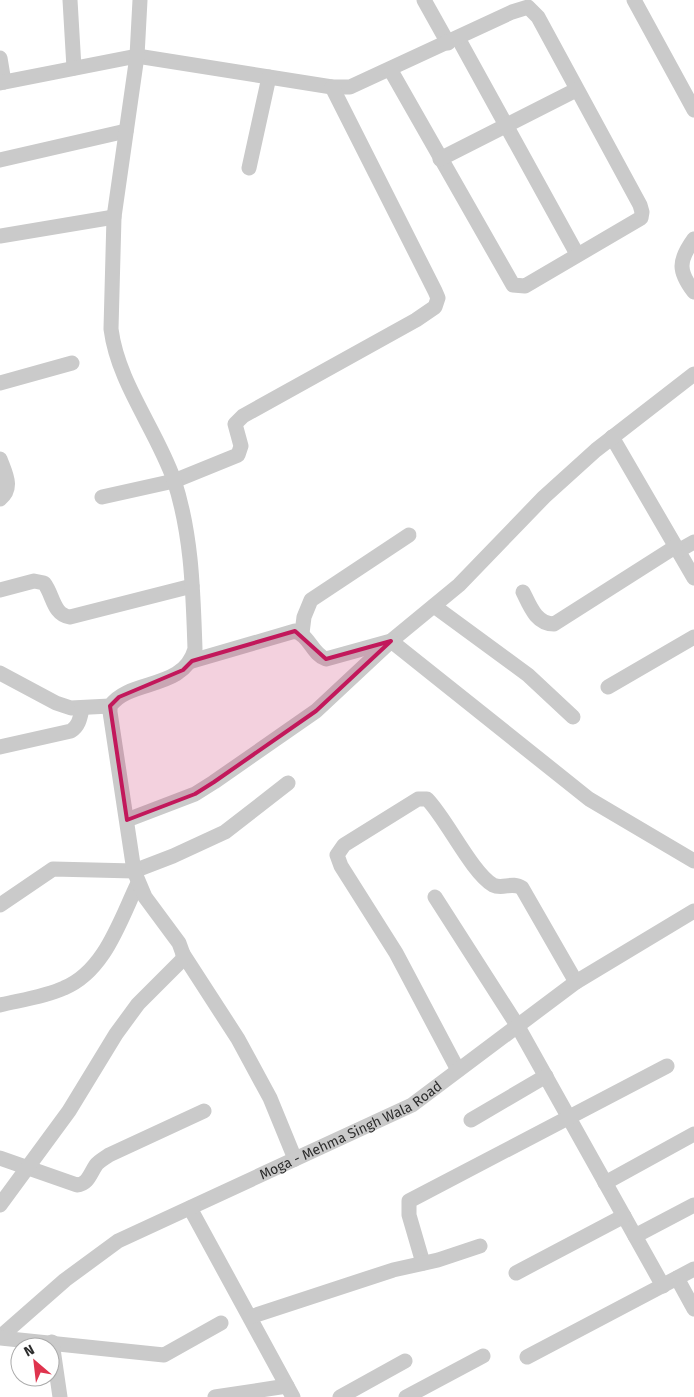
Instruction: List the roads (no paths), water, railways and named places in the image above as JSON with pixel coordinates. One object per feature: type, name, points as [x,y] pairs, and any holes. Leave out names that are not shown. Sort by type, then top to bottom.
[{"type":"street","points":[[70,0],[74,68]]},
{"type":"street","points":[[140,0],[137,56],[114,217],[111,329],[113,342],[124,373],[174,481],[189,540],[195,649],[192,661]]},
{"type":"street","points":[[424,0],[453,41],[505,126],[577,254]]},
{"type":"street","points":[[634,0],[694,110]]},
{"type":"street","points":[[0,58],[2,82],[137,56],[332,87],[350,87],[390,69],[453,41],[512,12],[528,7],[538,17],[642,212],[641,218],[636,223],[577,254],[525,286],[513,285],[390,69]]},
{"type":"street","points":[[249,168],[268,77]]},
{"type":"street","points":[[102,497],[174,481],[238,455],[241,446],[235,429],[237,420],[416,320],[435,307],[438,302],[435,291],[332,87]]},
{"type":"street","points":[[440,159],[576,90]]},
{"type":"street","points":[[0,160],[126,131]]},
{"type":"street","points":[[0,236],[114,217]]},
{"type":"street","points":[[694,239],[683,257],[681,269],[684,279],[694,292]]},
{"type":"street","points":[[0,383],[72,363]]},
{"type":"street","points":[[126,820],[195,794],[316,712],[391,641],[459,585],[544,497],[612,437],[694,374]]},
{"type":"street","points":[[612,437],[694,578]]},
{"type":"street","points":[[0,460],[9,484],[7,491],[0,499]]},
{"type":"street","points":[[302,633],[304,617],[311,600],[409,535]]},
{"type":"street","points":[[522,592],[540,620],[547,624],[554,624],[677,549],[694,542]]},
{"type":"street","points":[[0,590],[34,581],[44,583],[58,611],[63,616],[70,617],[192,586]]},
{"type":"street","points":[[434,606],[528,675],[556,699],[573,717]]},
{"type":"street","points":[[0,673],[56,703],[71,708],[110,706],[119,697],[178,672],[192,661],[295,631],[302,633],[320,657],[326,659],[391,641]]},
{"type":"street","points":[[608,687],[694,637]]},
{"type":"street","points":[[391,641],[589,799],[694,861]]},
{"type":"street","points":[[110,706],[136,877],[146,897],[179,943],[183,954],[238,1038],[270,1098],[295,1159]]},
{"type":"street","points":[[0,747],[71,731],[76,728],[80,720],[82,708]]},
{"type":"street","points":[[0,906],[53,869],[136,877],[174,856],[225,832],[288,783]]},
{"type":"street","points":[[458,1070],[396,953],[341,866],[337,854],[344,844],[418,799],[427,798],[476,867],[492,884],[499,887],[513,884],[522,888],[576,982]]},
{"type":"street","points":[[0,1005],[53,992],[80,979],[94,965],[108,944],[136,877]]},
{"type":"street","points":[[434,896],[517,1025],[663,1286]]},
{"type":"street","name":"Moga - Mehma Singh Wala Road","points":[[0,1338],[89,1260],[118,1241],[412,1105],[576,982],[694,910]]},
{"type":"street","points":[[0,1205],[69,1111],[116,1034],[152,988],[183,959],[183,954]]},
{"type":"street","points":[[423,1263],[409,1215],[409,1201],[568,1116],[667,1066]]},
{"type":"street","points":[[471,1120],[546,1076]]},
{"type":"street","points":[[0,1158],[28,1166],[77,1185],[82,1185],[99,1162],[109,1155],[204,1111]]},
{"type":"street","points":[[605,1183],[694,1134]]},
{"type":"street","points":[[635,1236],[694,1205]]},
{"type":"street","points":[[190,1208],[290,1391],[215,1397]]},
{"type":"street","points":[[516,1273],[624,1216]]},
{"type":"street","points":[[250,1317],[393,1270],[480,1246]]},
{"type":"street","points":[[527,1357],[694,1269]]},
{"type":"street","points":[[677,1278],[694,1309]]},
{"type":"street","points":[[60,1343],[141,1354],[164,1355],[221,1323]]},
{"type":"street","points":[[406,1397],[483,1356]]},
{"type":"street","points":[[340,1397],[405,1362]]}]
